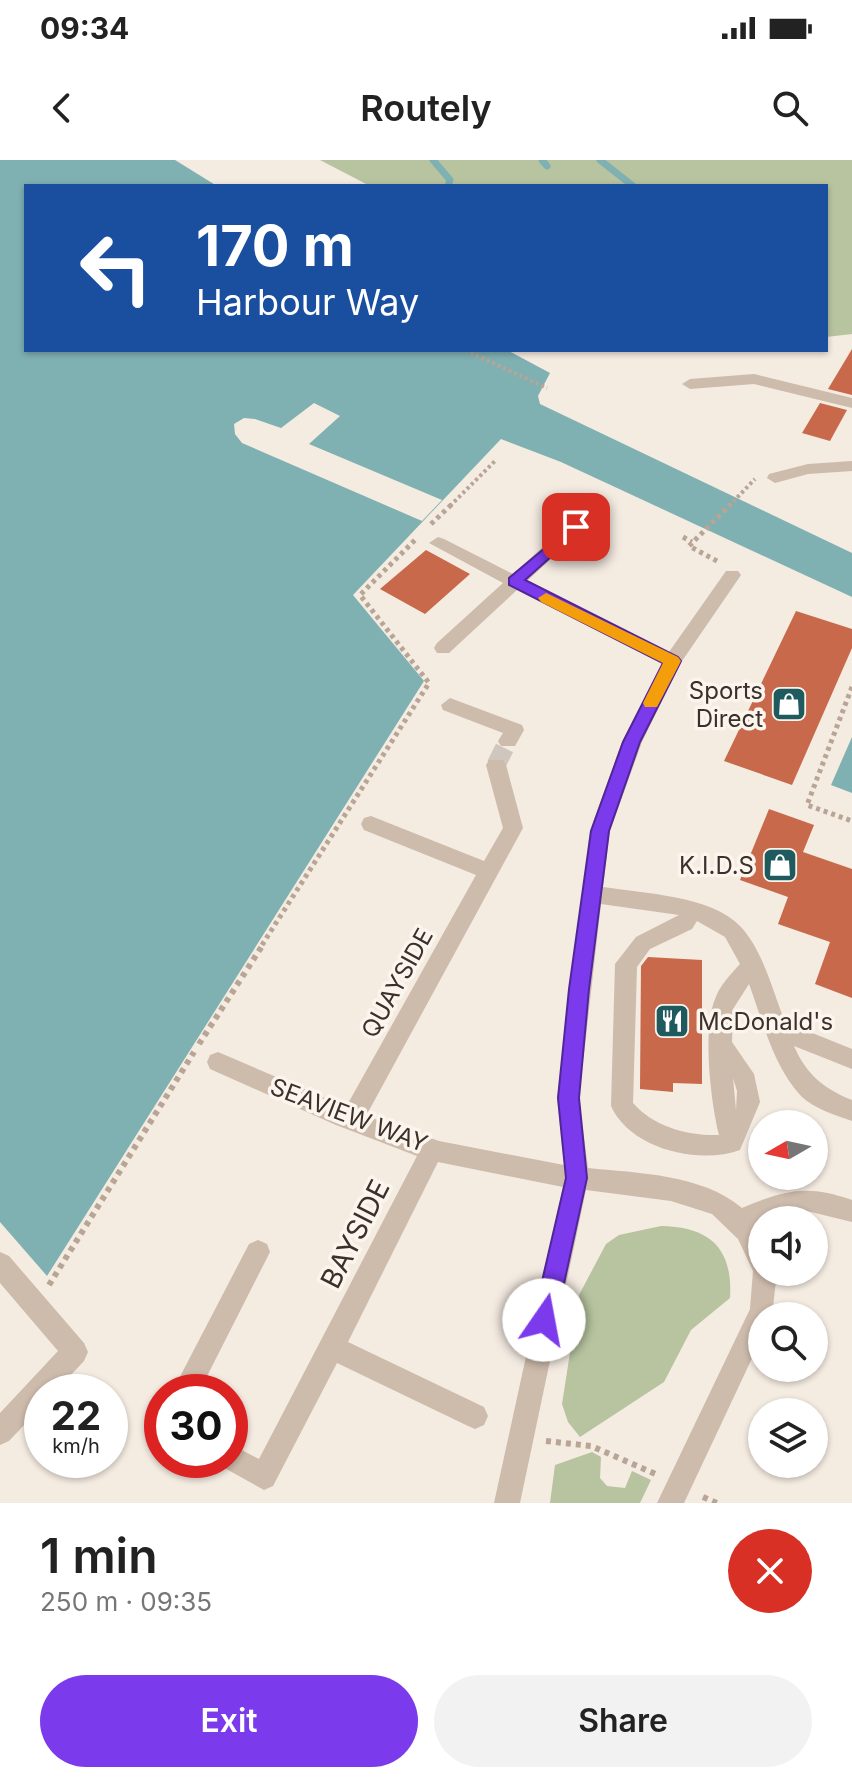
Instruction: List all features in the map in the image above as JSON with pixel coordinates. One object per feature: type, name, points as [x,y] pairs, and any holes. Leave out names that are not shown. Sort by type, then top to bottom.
[{"type":"street","points":[[690,384],[754,379],[852,403]]},
{"type":"street","points":[[775,478],[808,469],[852,466]]},
{"type":"street","points":[[443,648],[596,508]]},
{"type":"street","points":[[438,543],[672,661]]},
{"type":"street","points":[[507,1503],[577,1178],[568,1098],[600,831],[632,742],[672,661],[732,575]]},
{"type":"street","points":[[450,705],[515,730],[508,741]]},
{"type":"street","name":"QUAYSIDE","points":[[351,1120],[513,828],[496,765]]},
{"type":"street","points":[[371,824],[488,871]]},
{"type":"street","points":[[592,894],[694,909],[732,931],[752,965],[790,1063],[810,1090],[852,1111]]},
{"type":"street","points":[[694,909],[685,923],[643,943],[626,964],[622,1106],[636,1124],[709,1149],[732,1142],[722,1102],[720,1005],[752,965]]},
{"type":"street","points":[[775,1028],[852,1059]]},
{"type":"street","name":"SEAVIEW WAY","points":[[218,1062],[388,1136],[521,1170],[683,1192],[722,1207],[740,1220]]},
{"type":"street","name":"BAYSIDE","points":[[248,1468],[264,1477],[424,1170],[431,1148]]},
{"type":"street","points":[[748,1232],[740,1220],[805,1198],[825,1200],[852,1211]]},
{"type":"street","points":[[194,1374],[258,1252]]},
{"type":"street","points":[[0,1264],[75,1352],[0,1432]]},
{"type":"street","points":[[670,1503],[762,1310],[764,1286]]},
{"type":"street","points":[[332,1348],[475,1416]]},
{"type":"path","points":[[469,352],[547,388]]},
{"type":"path","points":[[428,527],[496,460]]},
{"type":"path","points":[[732,575],[720,563],[689,546],[756,478]]},
{"type":"path","points":[[683,537],[692,542]]},
{"type":"path","points":[[36,1306],[429,683],[360,595],[417,538]]},
{"type":"path","points":[[852,687],[807,805],[852,821]]},
{"type":"path","points":[[520,1438],[591,1446]]},
{"type":"green space","points":[[320,160],[852,160],[852,334],[828,337],[828,184],[366,184]]},
{"type":"green space","points":[[661,1226],[693,1231],[715,1244],[727,1266],[730,1298],[691,1330],[664,1382],[580,1437],[568,1422],[562,1404],[579,1295],[606,1244],[619,1235]]},
{"type":"green space","points":[[592,1452],[601,1457],[600,1478],[607,1486],[625,1488],[632,1471],[651,1480],[640,1503],[550,1503],[555,1465]]},
{"type":"water","points":[[0,160],[175,160],[214,184],[24,184],[24,352],[511,352],[550,373],[538,396],[540,404],[852,553],[852,597],[561,462],[501,439],[353,595],[424,681],[47,1276],[0,1222]]},
{"type":"water","points":[[852,737],[852,793],[831,785]]},
{"type":"pier","points":[[314,403],[340,416],[309,444],[442,500],[422,521],[242,443],[235,434],[234,424],[244,418],[281,428]]},
{"type":"building","points":[[852,349],[852,395],[828,389]]},
{"type":"building","points":[[820,403],[847,410],[830,441],[802,433]]},
{"type":"building","points":[[426,550],[470,574],[425,614],[380,589]]},
{"type":"building","name":"Sports Direct","points":[[796,611],[852,629],[852,648],[792,785],[724,761]]},
{"type":"building","points":[[769,809],[814,825],[803,852],[852,869],[852,998],[815,984],[830,942],[778,924],[788,897],[740,880]]},
{"type":"building","name":"McDonald's","points":[[648,957],[702,960],[702,1084],[673,1083],[673,1092],[640,1089],[641,966]]},
{"type":"waterway","points":[[433,160],[450,180],[449,184]]},
{"type":"waterway","points":[[542,160],[547,166]]},
{"type":"waterway","points":[[600,160],[630,184]]},
{"type":"tunnel","points":[[496,765],[508,741]]},
{"type":"slow traffic","points":[[546,598],[672,661],[651,703]]},
{"type":"place","name":"Sports Direct","points":[[789,704]]},
{"type":"place","name":"K.I.D.S","points":[[780,865]]},
{"type":"place","name":"McDonald's","points":[[672,1021]]},
{"type":"route","points":[[544,1320],[577,1178],[568,1098],[600,831],[632,742],[672,661],[514,581],[576,527]]}]
